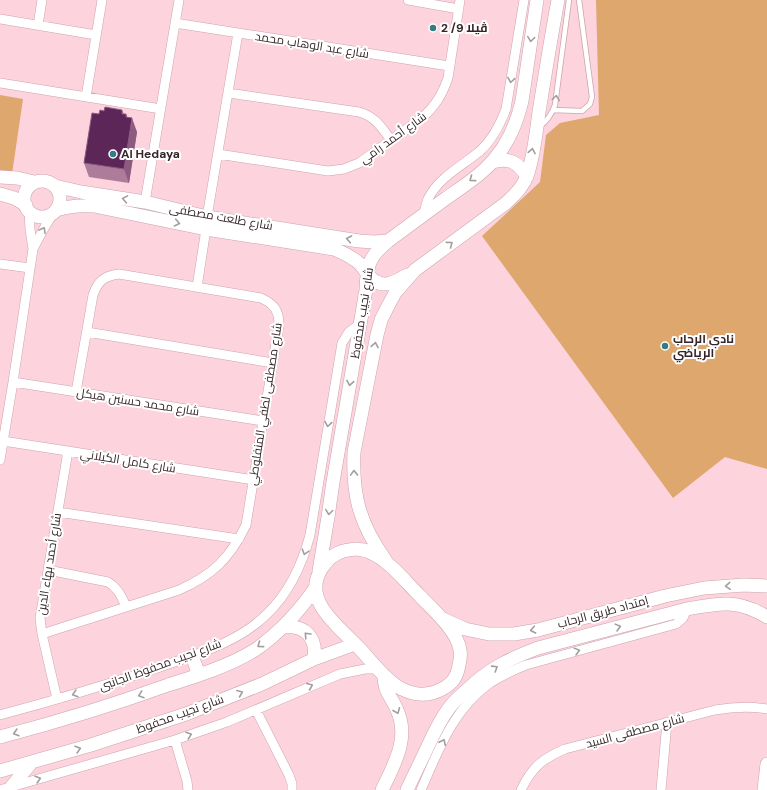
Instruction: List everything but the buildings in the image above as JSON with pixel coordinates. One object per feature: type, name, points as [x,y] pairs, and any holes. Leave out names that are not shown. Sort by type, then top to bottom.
[{"type":"street","points":[[38,25],[42,0]]},
{"type":"street","points":[[86,97],[102,0]]},
{"type":"street","points":[[145,202],[179,0]]},
{"type":"street","points":[[408,0],[459,4]]},
{"type":"street","points":[[424,214],[427,200],[435,188],[445,178],[480,151],[492,138],[500,124],[506,109],[524,0]]},
{"type":"street","name":"شارع نجيب محفوظ","points":[[316,587],[366,290],[369,263],[380,248],[388,241],[476,177],[501,152],[514,127],[522,101],[536,0]]},
{"type":"street","name":"شارع نجيب محفوظ","points":[[386,561],[374,545],[359,510],[353,472],[354,452],[381,320],[396,293],[415,270],[506,203],[527,177],[558,0]]},
{"type":"street","name":"شارع أحمد رامي","points":[[218,154],[328,171],[359,163],[422,118],[431,110],[438,100],[448,78],[459,4]]},
{"type":"street","points":[[0,19],[96,35]]},
{"type":"street","name":"شارع عبد الوهاب محمد","points":[[175,23],[449,66]]},
{"type":"street","points":[[197,287],[206,223],[238,33]]},
{"type":"street","points":[[0,83],[161,110]]},
{"type":"street","points":[[228,93],[359,112],[378,122],[391,140]]},
{"type":"street","points":[[492,162],[508,160],[516,163],[527,177]]},
{"type":"street","points":[[0,177],[17,178],[34,182],[46,181],[51,183],[58,190],[60,201],[33,249]]},
{"type":"street","points":[[0,460],[33,249],[27,208],[24,198],[29,186],[34,182]]},
{"type":"street","name":"شارع طلعت مصطفى","points":[[55,186],[145,202],[206,223],[334,249],[356,260],[370,277],[380,283],[386,284],[398,281],[415,270]]},
{"type":"street","points":[[0,194],[14,198],[33,214],[38,216],[49,215],[55,211]]},
{"type":"street","name":"شارع طلعت مصطفى","points":[[55,211],[72,206],[87,205],[206,223],[359,241],[388,241]]},
{"type":"street","points":[[0,264],[30,268]]},
{"type":"street","name":"شارع مصطفى لطفي المنفلوطي","points":[[42,634],[179,590],[207,575],[220,564],[230,552],[246,525],[279,325],[277,311],[273,305],[260,298],[119,274],[112,275],[100,282],[96,288],[76,392]]},
{"type":"street","name":"شارع نجيب محفوظ الجانبى","points":[[0,715],[110,684],[192,656],[230,640],[255,624],[267,614],[289,587],[297,573],[305,553],[310,535],[342,343],[349,332],[360,324]]},
{"type":"street","points":[[87,332],[273,363]]},
{"type":"street","name":"شارع محمد حسنين هيكل","points":[[13,382],[263,421]]},
{"type":"street","name":"شارع كامل الكيلاني","points":[[3,441],[254,480]]},
{"type":"street","name":"شارع أحمد بهاء الدين","points":[[57,699],[42,634],[40,618],[68,452]]},
{"type":"street","points":[[58,512],[239,539]]},
{"type":"street","points":[[316,587],[320,606],[326,615],[391,682],[401,689],[418,695],[436,692],[448,686],[454,680],[458,670],[460,651],[453,633],[442,619],[386,561],[369,551],[357,549],[346,550],[335,554],[326,561],[319,571]]},
{"type":"street","points":[[48,570],[108,582],[116,587],[126,606]]},
{"type":"street","name":"إمتداد طريق الرحاب","points":[[442,619],[465,629],[489,634],[514,634],[538,630],[665,596],[704,588],[744,585],[767,586]]},
{"type":"street","points":[[0,737],[116,704],[199,675],[239,659],[260,646],[284,627],[316,587]]},
{"type":"street","name":"إمتداد طريق الرحاب","points":[[407,790],[430,755],[436,729],[450,707],[464,691],[495,667],[524,659],[538,648],[687,609],[721,603],[739,605],[757,611],[767,617]]},
{"type":"street","points":[[284,627],[292,626],[301,629],[308,634],[314,646],[314,659]]},
{"type":"street","name":"شارع نجيب محفوظ","points":[[0,771],[91,745],[186,714],[262,684],[314,659],[355,644]]},
{"type":"street","points":[[192,656],[199,675]]},
{"type":"street","points":[[420,790],[430,755],[444,738],[459,714],[468,703],[489,684],[512,671],[524,659]]},
{"type":"street","points":[[6,788],[202,731],[256,710],[340,674],[366,669],[381,672]]},
{"type":"street","points":[[381,672],[387,692],[398,711],[402,734],[401,747],[382,790]]},
{"type":"street","points":[[454,680],[464,691]]},
{"type":"street","name":"شارع مصطفى السيد","points":[[521,790],[532,770],[553,754],[565,749],[729,707],[767,709]]},
{"type":"street","points":[[256,710],[289,775],[292,790]]},
{"type":"street","points":[[661,790],[668,722]]},
{"type":"street","points":[[175,740],[187,780],[188,790]]},
{"type":"street","points":[[6,788],[32,762]]},
{"type":"street","points":[[764,790],[767,764]]},
{"type":"lane","points":[[536,129],[549,118],[555,105],[569,0]]},
{"type":"lane","points":[[553,110],[582,111],[590,104],[592,97],[579,0]]},
{"type":"shaded area","name":"نادي الرحاب الرياضي","points":[[596,0],[767,0],[767,469],[725,457],[673,498],[482,236],[540,182],[546,135],[560,123],[599,115]]},
{"type":"shaded area","points":[[0,95],[23,99],[12,174],[0,170]]},
{"type":"place","name":"ڤيلا 9/ 2","points":[[433,28]]},
{"type":"place","name":"Al Hedaya","points":[[113,154]]},
{"type":"place","name":"نادي الرحاب الرياضي","points":[[665,346]]}]
